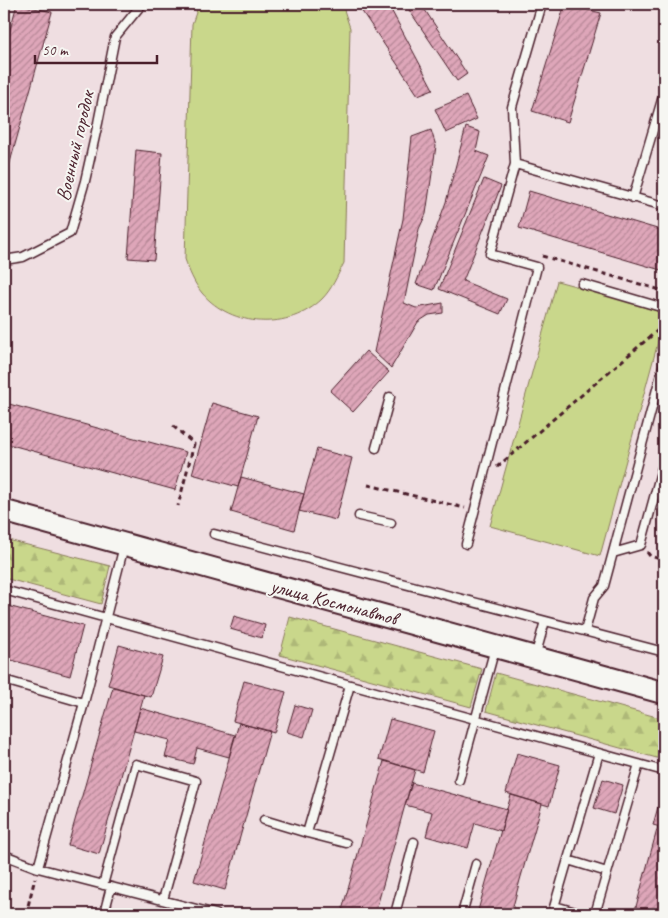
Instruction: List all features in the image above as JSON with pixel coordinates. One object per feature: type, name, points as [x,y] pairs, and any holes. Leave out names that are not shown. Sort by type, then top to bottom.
[{"type":"main road","name":"улица Космонавтов","points":[[4,510],[664,693]]},
{"type":"lane","name":"Военный городок","points":[[4,260],[23,257],[70,233],[92,152],[115,37],[142,4]]},
{"type":"lane","points":[[466,544],[537,267],[490,254],[515,164],[512,107],[542,4]]},
{"type":"lane","points":[[633,198],[664,93]]},
{"type":"lane","points":[[515,164],[664,206]]},
{"type":"lane","points":[[582,284],[664,308]]},
{"type":"lane","points":[[585,631],[594,598],[604,586],[664,363]]},
{"type":"lane","points":[[376,448],[390,397]]},
{"type":"lane","points":[[613,553],[641,546],[664,461]]},
{"type":"lane","points":[[359,516],[391,524]]},
{"type":"lane","points":[[214,534],[664,652]]},
{"type":"lane","points":[[38,868],[84,703],[124,544]]},
{"type":"lane","points":[[4,590],[664,771]]},
{"type":"lane","points":[[535,657],[545,621]]},
{"type":"lane","points":[[459,780],[495,646]]},
{"type":"lane","points":[[4,680],[84,703]]},
{"type":"lane","points":[[307,833],[350,685]]},
{"type":"lane","points":[[582,914],[553,910],[599,753]]},
{"type":"lane","points":[[104,914],[107,886],[136,764],[196,781],[163,900]]},
{"type":"lane","points":[[595,914],[639,764]]},
{"type":"lane","points":[[264,820],[346,843]]},
{"type":"lane","points":[[395,914],[414,842]]},
{"type":"lane","points":[[4,855],[38,868],[216,914]]},
{"type":"lane","points":[[568,860],[608,872]]},
{"type":"lane","points":[[462,914],[476,864]]},
{"type":"path","points":[[541,255],[664,291]]},
{"type":"path","points":[[483,479],[664,325]]},
{"type":"path","points":[[173,426],[194,444],[178,506]]},
{"type":"path","points":[[368,485],[416,494],[475,511]]},
{"type":"path","points":[[641,546],[650,556],[664,560]]},
{"type":"path","points":[[26,914],[38,868]]},
{"type":"green space","points":[[199,4],[342,4],[350,28],[344,263],[326,295],[309,309],[294,316],[261,321],[244,319],[229,313],[214,305],[202,293],[192,277],[185,259],[192,24]]},
{"type":"green space","points":[[557,281],[664,310],[664,320],[600,556],[490,526]]},
{"type":"green space","points":[[4,539],[110,566],[101,604],[4,578]]},
{"type":"green space","points":[[290,617],[482,669],[471,707],[280,655]]},
{"type":"green space","points":[[496,673],[664,719],[664,760],[486,711]]},
{"type":"building","points":[[17,4],[52,12],[4,184],[4,52]]},
{"type":"building","points":[[357,4],[388,4],[433,89],[418,95]]},
{"type":"building","points":[[405,4],[421,4],[467,74],[457,81]]},
{"type":"building","points":[[565,4],[601,13],[568,122],[532,111]]},
{"type":"building","points":[[466,96],[477,119],[446,133],[435,109]]},
{"type":"building","points":[[466,127],[480,132],[476,151],[489,156],[434,290],[416,284],[446,202]]},
{"type":"building","points":[[431,130],[436,146],[426,214],[419,229],[404,303],[416,308],[443,303],[443,313],[429,315],[418,322],[391,368],[374,352],[403,219],[412,137]]},
{"type":"building","points":[[136,150],[162,153],[154,260],[128,258]]},
{"type":"building","points":[[484,179],[501,186],[463,281],[507,299],[500,314],[439,289]]},
{"type":"building","points":[[529,191],[664,231],[664,271],[519,228]]},
{"type":"building","points":[[366,351],[389,372],[353,412],[330,391]]},
{"type":"building","points":[[212,403],[258,416],[238,487],[192,474]]},
{"type":"building","points":[[9,404],[186,452],[175,490],[4,443],[4,424]]},
{"type":"building","points":[[317,449],[352,458],[336,520],[299,511]]},
{"type":"building","points":[[241,477],[304,494],[294,530],[231,512]]},
{"type":"building","points":[[4,605],[83,626],[70,676],[4,658]]},
{"type":"building","points":[[234,616],[265,625],[262,638],[230,629]]},
{"type":"building","points":[[119,645],[163,657],[151,697],[108,685]]},
{"type":"building","points":[[244,681],[286,692],[274,733],[233,721]]},
{"type":"building","points":[[113,687],[144,695],[99,854],[68,845]]},
{"type":"building","points":[[295,705],[312,710],[304,737],[287,732]]},
{"type":"building","points":[[140,708],[235,735],[229,757],[197,748],[193,764],[165,757],[170,740],[134,731]]},
{"type":"building","points":[[390,719],[434,731],[423,772],[379,759]]},
{"type":"building","points":[[239,723],[270,731],[225,890],[194,881]]},
{"type":"building","points":[[517,753],[560,765],[549,806],[506,793]]},
{"type":"building","points":[[384,761],[415,770],[375,914],[341,914]]},
{"type":"building","points":[[603,779],[623,785],[614,814],[594,808]]},
{"type":"building","points":[[412,783],[507,809],[501,831],[475,823],[468,848],[426,836],[432,812],[405,805]]},
{"type":"building","points":[[664,785],[664,828],[653,825]]},
{"type":"building","points":[[511,795],[542,804],[511,914],[477,914]]},
{"type":"building","points":[[658,826],[664,828],[664,914],[634,914]]}]
